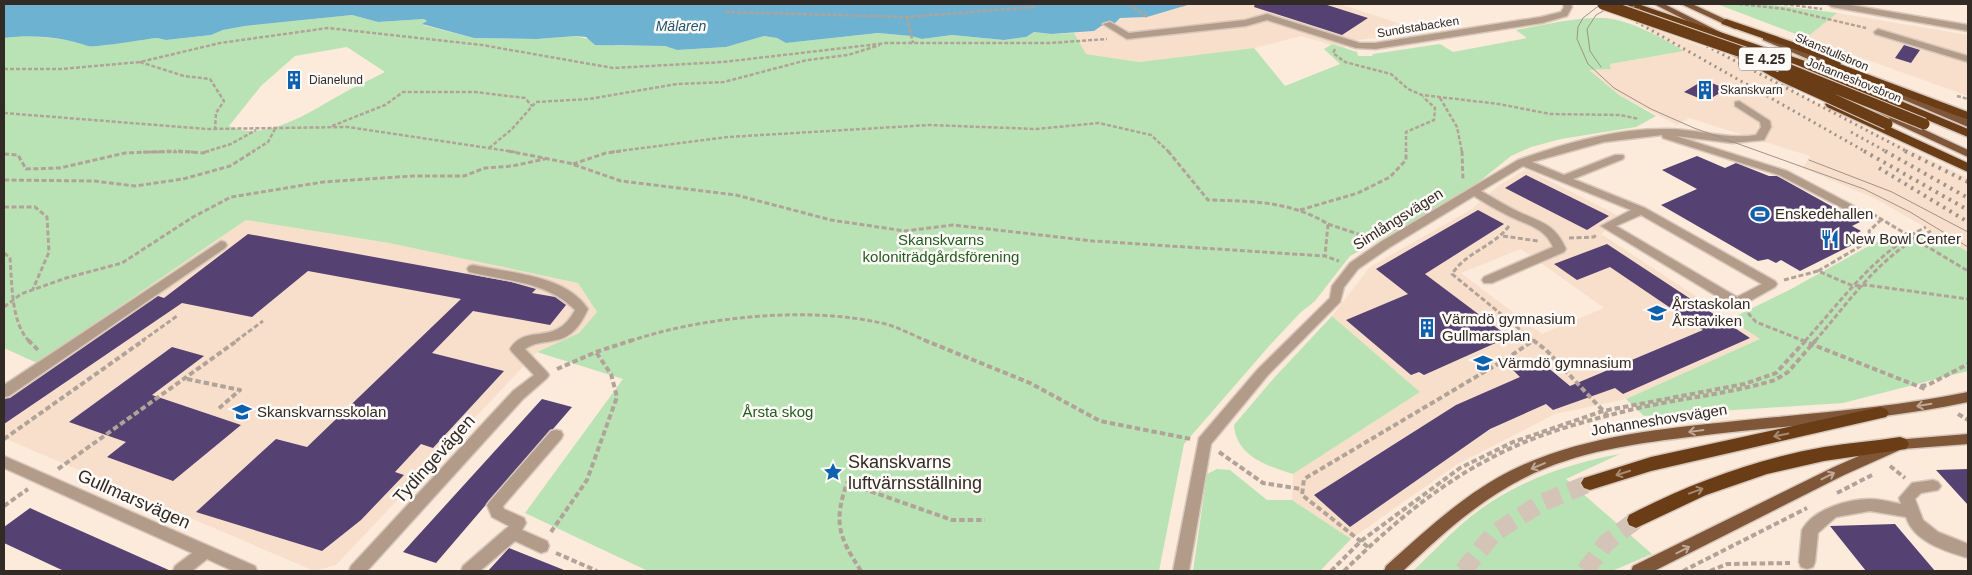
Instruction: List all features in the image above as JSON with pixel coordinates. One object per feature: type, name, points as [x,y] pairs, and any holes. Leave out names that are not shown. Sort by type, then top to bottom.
[{"type":"highway","points":[[1596,4],[1750,62],[1968,162]]},
{"type":"highway","name":"Johanneshovsbron","points":[[1603,4],[1692,32],[1930,121]]},
{"type":"highway","name":"Johanneshovsbron","points":[[1629,4],[1801,63],[1930,121]]},
{"type":"highway","points":[[1643,4],[1814,58],[1968,116]]},
{"type":"highway","points":[[1648,4],[1823,101],[1968,168]]},
{"type":"highway","points":[[1726,22],[1968,110]]},
{"type":"highway","points":[[1930,121],[1968,133]]},
{"type":"highway","points":[[1930,121],[1968,144]]},
{"type":"highway","points":[[1590,483],[1651,464],[1880,412]]},
{"type":"highway","points":[[1636,520],[1679,497],[1748,472],[1814,456],[1900,444]]},
{"type":"main road","points":[[1658,4],[1968,154]]},
{"type":"main road","name":"Skanstullsbron","points":[[1685,4],[1968,124]]},
{"type":"main road","name":"Johanneshovsvägen","points":[[1392,571],[1454,514],[1499,485],[1538,465],[1576,452],[1606,444],[1744,424],[1880,412],[1968,397]]},
{"type":"main road","points":[[1639,571],[1839,471],[1900,444],[1968,438]]},
{"type":"street","name":"Sundstabacken","points":[[1127,36],[1246,23],[1267,17],[1359,46],[1375,46],[1542,20],[1564,14],[1568,7],[1567,4]]},
{"type":"street","points":[[1832,4],[1968,28]]},
{"type":"street","points":[[1107,24],[1127,36]]},
{"type":"street","points":[[1878,32],[1968,59]]},
{"type":"street","name":"Simlångsvägen","points":[[1204,442],[1263,372],[1336,299],[1338,286],[1354,266],[1386,244],[1522,162],[1545,153],[1603,139],[1635,134],[1688,133],[1736,141],[1760,138],[1766,127],[1765,121],[1739,104]]},
{"type":"street","points":[[1663,134],[1783,173],[1852,209]]},
{"type":"street","points":[[1564,179],[1619,157]]},
{"type":"street","points":[[1522,162],[1641,210],[1771,284]]},
{"type":"street","points":[[1468,195],[1516,215],[1536,221],[1556,238],[1560,249],[1488,280]]},
{"type":"street","points":[[1641,210],[1607,226],[1737,303],[1771,284]]},
{"type":"street","points":[[4,392],[221,245]]},
{"type":"street","points":[[473,269],[554,287],[574,298],[582,309],[571,330],[559,336],[525,342],[517,349],[542,375]]},
{"type":"street","name":"Tydingevägen","points":[[357,571],[518,395],[542,375]]},
{"type":"street","points":[[468,571],[513,533],[518,523],[498,513],[495,505],[556,435]]},
{"type":"street","points":[[1181,571],[1204,442]]},
{"type":"street","name":"Gullmarsvägen","points":[[4,462],[249,571]]},
{"type":"street","points":[[1933,486],[1917,487],[1907,498],[1916,524],[1932,537],[1968,551]]},
{"type":"street","points":[[1806,562],[1810,530],[1832,512],[1870,505],[1912,512]]},
{"type":"street","points":[[513,533],[541,546]]},
{"type":"street","points":[[181,571],[204,552]]},
{"type":"path","points":[[1129,4],[1147,17]]},
{"type":"path","points":[[1739,4],[1785,9],[1878,32]]},
{"type":"path","points":[[725,12],[907,17],[1035,7]]},
{"type":"path","points":[[907,17],[913,43]]},
{"type":"path","points":[[4,68],[61,69],[140,62],[220,43],[328,28],[482,45],[613,68],[723,62],[887,43],[1050,43],[1127,36]]},
{"type":"path","points":[[1300,210],[1358,193],[1390,176],[1406,160],[1406,132],[1434,120],[1435,108],[1422,96],[1408,89],[1391,74],[1345,62],[1338,58],[1333,53],[1341,41]]},
{"type":"path","points":[[489,148],[511,130],[536,102],[589,99],[677,84],[724,82],[807,60],[848,55],[887,43]]},
{"type":"path","points":[[140,62],[184,76],[210,79],[224,101],[216,113],[215,129]]},
{"type":"path","points":[[330,127],[385,105],[403,92],[475,92],[526,98],[532,106]]},
{"type":"path","points":[[1422,96],[1499,104],[1550,114],[1620,115],[1644,121]]},
{"type":"path","points":[[1440,98],[1450,110],[1459,130],[1464,154],[1468,195]]},
{"type":"path","points":[[4,113],[215,129],[348,127],[489,148],[573,164],[621,181],[736,196],[831,220],[905,231],[953,225],[1093,241],[1325,256],[1354,266]]},
{"type":"path","points":[[573,164],[606,153],[728,137],[929,125],[1036,129],[1098,123],[1151,135],[1176,159],[1208,200],[1274,202],[1317,216],[1328,224],[1386,244]]},
{"type":"path","points":[[4,154],[18,155],[26,169],[60,168],[126,153],[204,153],[231,144],[257,129]]},
{"type":"path","points":[[4,180],[94,181],[135,186],[183,179],[230,166],[268,142],[275,129]]},
{"type":"path","points":[[4,307],[33,290],[122,263],[193,217],[231,197],[323,182],[413,176],[464,176],[485,168],[512,166],[546,159]]},
{"type":"path","points":[[4,207],[34,207],[48,217],[50,252],[33,290]]},
{"type":"path","points":[[1852,209],[1882,221]]},
{"type":"path","points":[[1516,215],[1503,236],[1457,264],[1452,274],[1463,285],[1534,340],[1608,416]]},
{"type":"path","points":[[1875,216],[1968,271]]},
{"type":"path","points":[[1771,284],[1818,271],[1871,240],[1869,231],[1882,221]]},
{"type":"path","points":[[1325,256],[1328,224]]},
{"type":"path","points":[[1331,571],[1361,541],[1460,468],[1513,442],[1603,411],[1765,378],[1783,367],[1879,258],[1908,236],[1926,227]]},
{"type":"path","points":[[1813,345],[1888,258],[1913,239],[1931,231]]},
{"type":"path","points":[[4,253],[10,258],[13,300],[23,335],[39,351],[42,367]]},
{"type":"path","points":[[1818,271],[1853,286],[1866,285],[1968,298]]},
{"type":"path","points":[[1737,303],[1756,322],[1920,386],[1928,384],[1968,364]]},
{"type":"path","points":[[542,375],[596,352],[660,332],[726,320],[828,314],[883,323],[1030,383],[1100,421],[1204,442],[1263,483],[1301,488]]},
{"type":"path","points":[[4,439],[177,316]]},
{"type":"path","points":[[4,506],[186,379],[263,320]]},
{"type":"path","points":[[1512,355],[1534,340]]},
{"type":"path","points":[[596,352],[611,374],[617,398],[587,480],[541,546],[597,571]]},
{"type":"path","points":[[1368,547],[1302,495],[1301,488],[1304,479],[1506,359]]},
{"type":"path","points":[[186,379],[240,390],[217,410]]},
{"type":"path","points":[[862,571],[837,528],[838,507],[847,484],[952,520],[985,520]]},
{"type":"path","points":[[1710,571],[1727,564],[1806,562]]},
{"type":"shaded area","points":[[1191,4],[1340,4],[1426,32],[1357,40],[1343,48],[1301,36],[1254,48],[1139,62],[1086,54],[1074,33],[1094,31],[1100,26],[1115,23],[1120,18],[1147,17]]},
{"type":"shaded area","points":[[1837,13],[1968,35],[1968,96],[1806,38]]},
{"type":"shaded area","points":[[1633,21],[1730,57],[1814,102],[1968,178],[1968,252],[1876,199],[1803,168],[1810,156],[1689,118],[1677,125],[1619,95],[1588,70],[1611,69],[1610,64],[1684,51]]},
{"type":"shaded area","name":"Värmdö gymnasium","points":[[1526,169],[1621,217],[1601,234],[1761,339],[1626,399],[1555,414],[1456,465],[1351,539],[1292,500],[1293,474],[1420,392],[1332,316],[1370,267],[1472,209],[1498,186]],"holes":[[[1521,249],[1604,308],[1542,334],[1461,273]]]},
{"type":"shaded area","name":"Skanskvarnsskolan","points":[[246,220],[389,243],[578,283],[597,312],[579,333],[537,352],[336,565],[314,571],[4,438],[4,387]]},
{"type":"green space","points":[[1717,4],[1766,4],[1837,13],[1806,38]]},
{"type":"green space","name":"Årsta skog","points":[[352,15],[378,22],[424,19],[427,21],[423,25],[474,38],[537,39],[576,36],[617,46],[665,46],[677,50],[726,47],[764,36],[777,38],[786,43],[878,33],[922,39],[952,35],[1004,40],[1026,37],[1034,32],[1051,34],[1074,33],[1086,54],[1139,62],[1254,48],[1285,86],[1340,64],[1324,49],[1332,44],[1357,52],[1358,56],[1372,56],[1373,54],[1440,44],[1453,52],[1527,38],[1516,30],[1581,19],[1603,18],[1623,21],[1656,35],[1684,51],[1610,64],[1611,69],[1589,70],[1619,95],[1656,116],[1636,127],[1561,139],[1531,147],[1511,156],[1465,193],[1350,256],[1315,301],[1300,313],[1270,345],[1184,444],[1159,571],[648,571],[525,513],[623,379],[537,352],[579,333],[597,312],[578,283],[389,243],[246,220],[37,363],[4,348],[4,38],[24,35],[105,44],[157,38],[166,40],[211,35],[223,30]],"holes":[[[347,47],[385,72],[301,117],[272,128],[257,131],[229,126],[261,86],[295,56]]]},
{"type":"green space","points":[[1937,233],[1968,252],[1968,371],[1843,403],[1644,416],[1626,399],[1760,339],[1730,319],[1793,288],[1876,242]]},
{"type":"green space","points":[[1332,316],[1420,392],[1293,474],[1254,458],[1240,445],[1234,425],[1274,378]]},
{"type":"green space","points":[[1620,454],[1566,479],[1652,554],[1612,571],[1413,571],[1463,523],[1517,487],[1557,470]]},
{"type":"green space","points":[[1217,469],[1230,470],[1267,500],[1292,500],[1351,539],[1320,571],[1193,571],[1207,474]]},
{"type":"water","name":"Mälaren","points":[[4,4],[1191,4],[1147,17],[1120,18],[1115,23],[1101,26],[1094,31],[1051,34],[1034,32],[1026,37],[1004,40],[952,35],[922,39],[878,33],[786,43],[777,38],[764,36],[726,47],[677,50],[665,46],[595,45],[586,37],[576,36],[537,39],[474,38],[422,24],[427,21],[424,19],[378,22],[352,15],[245,26],[223,30],[211,35],[166,40],[157,38],[110,45],[88,46],[68,40],[47,37],[25,36],[4,38]]},
{"type":"building","points":[[1255,4],[1324,4],[1368,18],[1342,35],[1254,7]]},
{"type":"building","points":[[1904,45],[1920,50],[1911,63],[1895,58]]},
{"type":"building","name":"Skanskvarn","points":[[1704,80],[1727,89],[1706,101],[1684,92]]},
{"type":"building","name":"Enskedehallen","points":[[1697,156],[1725,168],[1736,163],[1769,176],[1777,176],[1860,222],[1852,226],[1861,231],[1855,234],[1864,239],[1800,271],[1781,260],[1776,263],[1768,259],[1758,261],[1661,205],[1697,189],[1662,170]]},
{"type":"building","points":[[1526,175],[1609,216],[1587,230],[1505,188]]},
{"type":"building","name":"Värmdö gymnasium Gullmarsplan","points":[[1478,210],[1504,224],[1425,274],[1509,337],[1424,375],[1419,372],[1411,375],[1346,320],[1408,294],[1376,269]]},
{"type":"building","points":[[248,234],[511,282],[536,289],[532,293],[555,297],[566,305],[550,325],[473,311],[432,353],[504,371],[433,448],[421,444],[395,472],[404,475],[361,520],[322,551],[196,512],[276,439],[307,447],[461,299],[308,271],[252,317],[182,303],[4,424],[4,399],[10,398],[158,296],[164,298]]},
{"type":"building","points":[[1607,244],[1750,338],[1623,394],[1615,388],[1553,410],[1546,404],[1490,429],[1350,527],[1314,495],[1456,405],[1520,377],[1513,370],[1540,361],[1570,386],[1703,330],[1610,267],[1577,280],[1554,264]]},
{"type":"building","points":[[172,347],[204,356],[152,395],[241,425],[173,481],[107,457],[126,442],[69,422]]},
{"type":"building","points":[[542,399],[572,407],[436,563],[403,552]]},
{"type":"building","points":[[1968,469],[1968,505],[1936,470]]},
{"type":"building","points":[[30,508],[171,571],[64,571],[4,543],[4,527]]},
{"type":"building","points":[[1895,524],[1935,571],[1866,571],[1830,526]]},
{"type":"building","points":[[509,548],[564,570],[564,571],[488,571]]},
{"type":"tunnel","points":[[1463,571],[1493,534],[1541,503],[1590,483]]},
{"type":"tunnel","points":[[1585,571],[1606,543],[1636,520]]},
{"type":"tram line","points":[[1601,4],[1583,18],[1578,27],[1577,39],[1588,64],[1614,88],[1651,109],[1694,128],[1864,189],[1910,212],[1968,247]]},
{"type":"tram line","points":[[1601,67],[1590,51],[1587,29],[1596,15],[1616,4]]},
{"type":"tram line","points":[[1809,160],[1892,192],[1968,232]]},
{"type":"railway","points":[[1605,4],[1866,152]]},
{"type":"railway","points":[[1627,4],[1908,152]]},
{"type":"railway","points":[[1851,132],[1887,152]]},
{"type":"railway","points":[[1864,151],[1968,210]]},
{"type":"railway","points":[[1885,151],[1968,198]]},
{"type":"railway","points":[[1905,151],[1968,182]]},
{"type":"railway","points":[[1879,168],[1968,222]]},
{"type":"place","name":"Dianelund","points":[[294,80]]},
{"type":"place","name":"Skanskvarn","points":[[1705,90]]},
{"type":"place","name":"Enskedehallen","points":[[1760,214]]},
{"type":"place","name":"New Bowl Center","points":[[1830,239]]},
{"type":"place","name":"Årstaskolan Årstaviken","points":[[1657,313]]},
{"type":"place","name":"Värmdö gymnasium Gullmarsplan","points":[[1427,328]]},
{"type":"place","name":"Värmdö gymnasium","points":[[1483,363]]},
{"type":"place","name":"Skanskvarnsskolan","points":[[242,412]]},
{"type":"place","name":"Skanskvarns luftvärnsställning","points":[[833,472]]},
{"type":"park label","name":"Skanskvarns koloniträdgårdsförening","points":[[941,248]]}]
